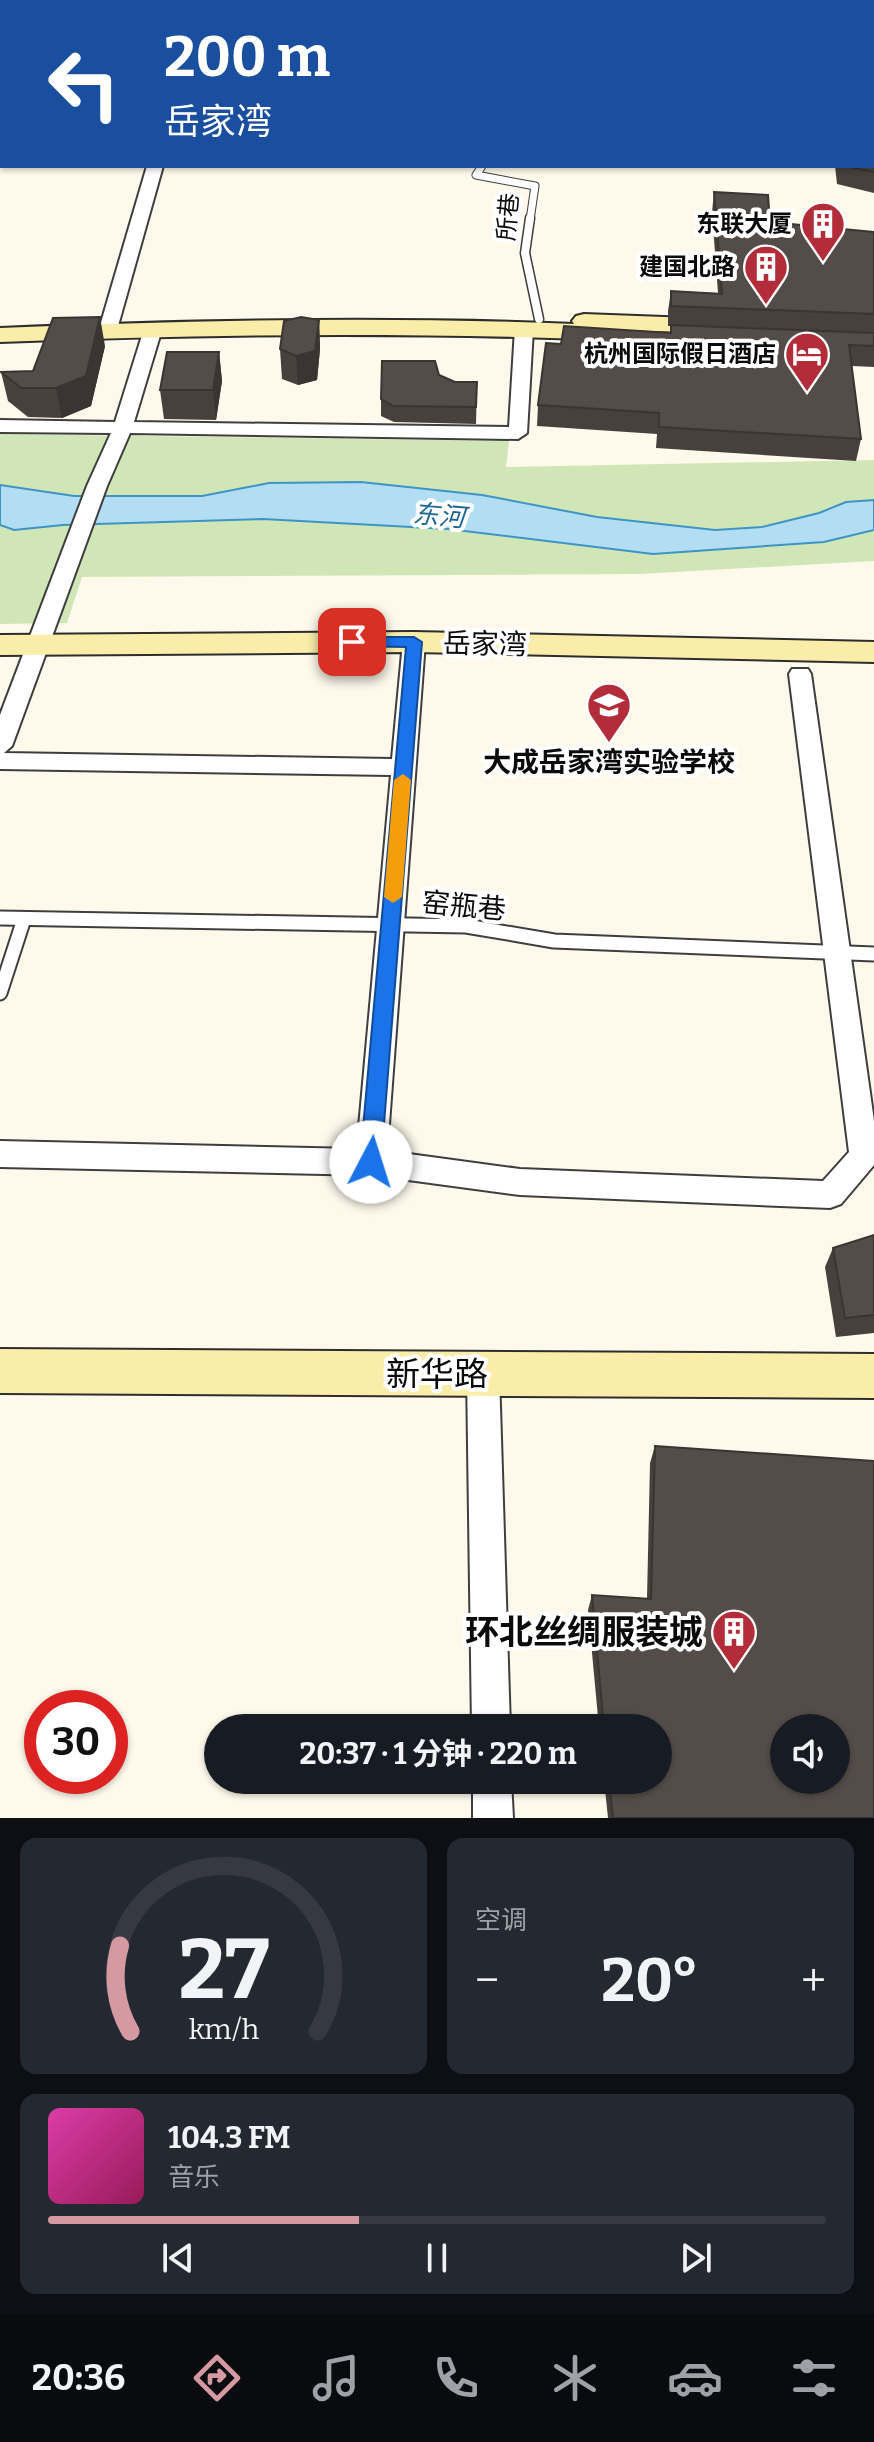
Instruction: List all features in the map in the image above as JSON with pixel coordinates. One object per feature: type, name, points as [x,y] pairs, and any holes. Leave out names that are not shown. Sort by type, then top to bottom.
[{"type":"main road","points":[[0,321],[153,329],[532,324]]},
{"type":"main road","points":[[0,335],[108,326],[532,324],[739,333]]},
{"type":"main road","name":"岳家湾","points":[[0,645],[414,642],[874,652]]},
{"type":"main road","name":"新华路","points":[[0,1371],[874,1376]]},
{"type":"street","points":[[108,326],[154,168]]},
{"type":"street","points":[[0,426],[518,433],[532,324]]},
{"type":"street","points":[[0,746],[97,486],[122,429],[153,329]]},
{"type":"street","points":[[371,1162],[414,642]]},
{"type":"street","points":[[0,1154],[371,1162],[520,1182],[830,1195],[864,1155],[800,674]]},
{"type":"street","points":[[0,761],[404,767]]},
{"type":"street","points":[[483,1374],[491,1714]]},
{"type":"street","points":[[492,1794],[493,1818]]},
{"type":"lane","name":"所巷","points":[[481,168],[476,175],[535,186],[525,253],[532,324]]},
{"type":"lane","name":"窑瓶巷","points":[[0,918],[466,926],[554,941],[874,954]]},
{"type":"lane","points":[[0,993],[24,919]]},
{"type":"green space","points":[[0,434],[509,441],[506,467],[874,460],[874,561],[640,574],[82,577],[67,623],[0,624]]},
{"type":"water","name":"东河","points":[[361,482],[482,495],[597,517],[715,530],[762,527],[819,513],[846,502],[874,500],[874,530],[824,542],[653,554],[448,529],[263,519],[63,525],[14,530],[0,525],[0,485],[74,496],[202,496],[269,483]]},
{"type":"building","points":[[714,192],[768,195],[770,222],[874,232],[874,314],[671,306],[671,291],[722,294]]},
{"type":"building","points":[[100,317],[86,376],[56,388],[21,388],[1,372],[33,371],[53,318]]},
{"type":"building","points":[[301,317],[319,320],[315,351],[296,356],[280,349],[284,321]]},
{"type":"building","points":[[671,325],[874,333],[874,346],[849,345],[861,439],[659,427],[659,413],[538,405],[546,343],[561,344],[564,326],[671,333]]},
{"type":"building","points":[[167,352],[219,352],[213,390],[160,390]]},
{"type":"building","points":[[382,361],[435,361],[439,375],[455,382],[477,382],[476,407],[393,406],[381,399]]},
{"type":"building","points":[[874,1235],[874,1315],[845,1318],[833,1248]]},
{"type":"building","name":"环北丝绸服装城","points":[[655,1446],[874,1461],[874,1818],[613,1818],[610,1794],[672,1794],[672,1714],[603,1714],[592,1595],[651,1599]]},
{"type":"slow traffic","points":[[393,897],[403,780]]},
{"type":"place","name":"东联大厦","points":[[823,263]]},
{"type":"place","name":"建国北路","points":[[766,306]]},
{"type":"place","name":"杭州国际假日酒店","points":[[807,393]]},
{"type":"place","name":"大成岳家湾实验学校","points":[[609,744]]},
{"type":"place","name":"环北丝绸服装城","points":[[734,1671]]},
{"type":"route","points":[[352,642],[414,642],[371,1162]]}]
